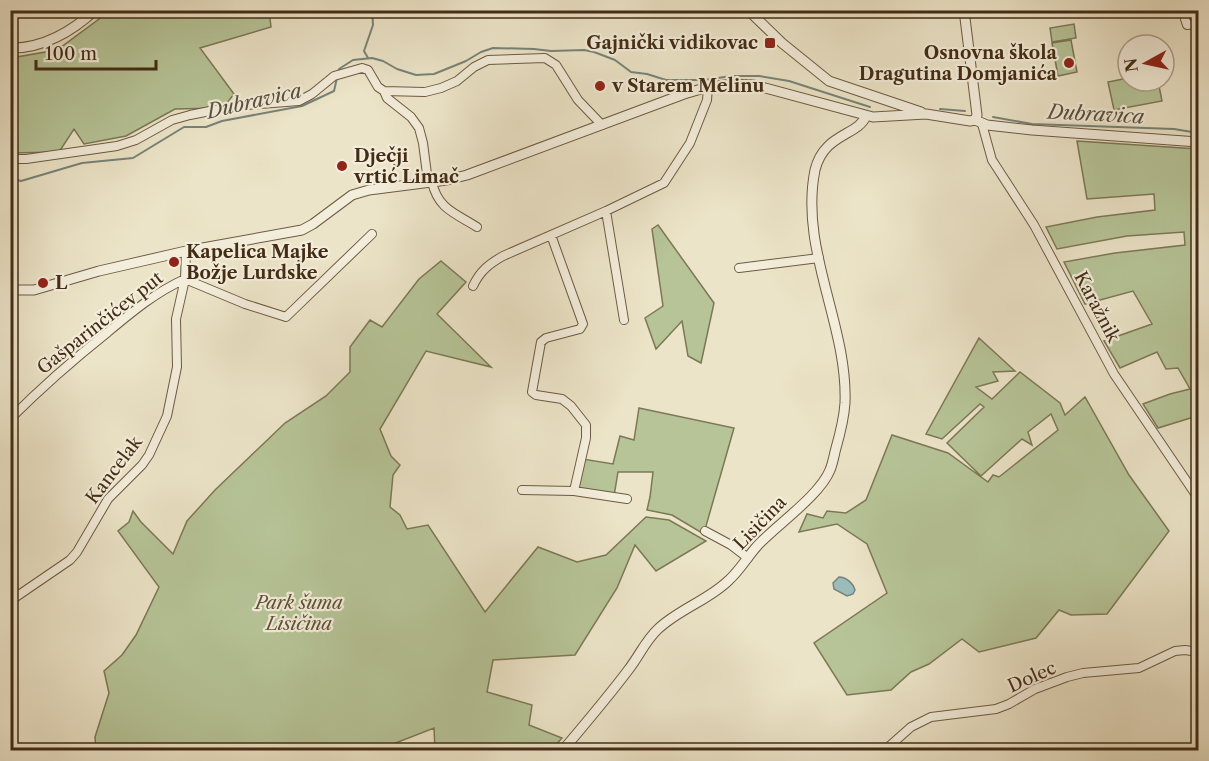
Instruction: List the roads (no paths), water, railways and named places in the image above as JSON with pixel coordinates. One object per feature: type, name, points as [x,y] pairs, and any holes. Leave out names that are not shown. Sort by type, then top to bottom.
[{"type":"street","points":[[10,48],[42,44],[58,36],[95,10]]},
{"type":"street","points":[[748,10],[782,43],[829,81],[926,114],[1032,130],[1198,142]]},
{"type":"street","name":"Karažnik","points":[[964,10],[977,115],[992,160],[1045,244],[1114,374],[1198,498]]},
{"type":"street","points":[[1182,10],[1186,25],[1198,24]]},
{"type":"street","points":[[10,159],[26,159],[117,146],[136,140],[172,120],[190,115],[235,106],[299,100],[312,94],[334,76],[362,68],[368,70],[378,87],[384,91],[425,92],[457,81],[474,67],[488,60],[545,58],[556,65],[578,100],[602,125]]},
{"type":"street","points":[[10,290],[34,290],[99,271],[186,251],[302,230],[352,195],[369,190],[467,175],[708,87],[733,84],[754,85],[879,118],[926,114]]},
{"type":"street","points":[[473,285],[478,274],[487,265],[664,183],[690,143],[707,100],[708,87]]},
{"type":"street","points":[[384,91],[387,98],[411,117],[419,128],[430,182],[440,203],[477,227]]},
{"type":"street","points":[[879,118],[884,111],[886,101]]},
{"type":"street","name":"Lisičina","points":[[563,750],[629,669],[657,630],[729,580],[826,478],[831,469],[845,403],[844,382],[812,217],[816,169],[826,147],[861,124],[866,116]]},
{"type":"street","points":[[606,211],[624,320]]},
{"type":"street","points":[[185,279],[245,304],[286,317],[372,234]]},
{"type":"street","points":[[551,235],[583,324],[580,329],[546,338],[541,342],[532,392],[536,395],[561,399],[571,406],[586,425],[586,438],[574,491]]},
{"type":"street","name":"Kancelak","points":[[10,601],[70,560],[108,499],[142,465],[149,454],[167,416],[172,395],[178,358],[176,320],[185,279],[186,251]]},
{"type":"street","points":[[739,268],[819,258]]},
{"type":"street","name":"Gašparinčićev put","points":[[10,419],[57,373],[114,326],[168,287],[185,279]]},
{"type":"street","points":[[522,490],[574,491],[627,499]]},
{"type":"street","points":[[705,531],[731,545],[748,558]]},
{"type":"street","name":"Dolec","points":[[885,750],[911,727],[931,717],[996,709],[1035,689],[1067,677],[1083,673],[1139,668],[1175,651],[1198,652]]},
{"type":"water","points":[[839,577],[851,583],[855,590],[853,594],[847,596],[834,589],[833,583]]},
{"type":"waterway","points":[[368,58],[364,51],[373,25],[372,10]]},
{"type":"waterway","name":"Dubravica","points":[[10,178],[21,181],[82,163],[133,158],[184,127],[206,127],[222,121],[302,106],[334,91],[339,69],[353,60],[372,58],[416,75],[434,74],[493,48],[584,50],[615,60],[631,72],[666,80],[759,76],[789,81],[870,107]]},
{"type":"waterway","name":"Dubravica","points":[[940,109],[965,111]]},
{"type":"waterway","name":"Dubravica","points":[[993,117],[1032,124],[1174,129],[1198,133]]},
{"type":"place","name":"Gajnički vidikovac","points":[[770,43]]},
{"type":"place","name":"Osnovna škola Dragutina Domjanića","points":[[1069,63]]},
{"type":"place","name":"v Starem Melinu","points":[[600,86]]},
{"type":"place","name":"Dječji vrtić Limač","points":[[342,166]]},
{"type":"place","name":"Kapelica Majke Božje Lurdske","points":[[174,262]]},
{"type":"place","name":"L","points":[[43,283]]},
{"type":"park label","name":"Park šuma Lisičina","points":[[299,613]]}]
